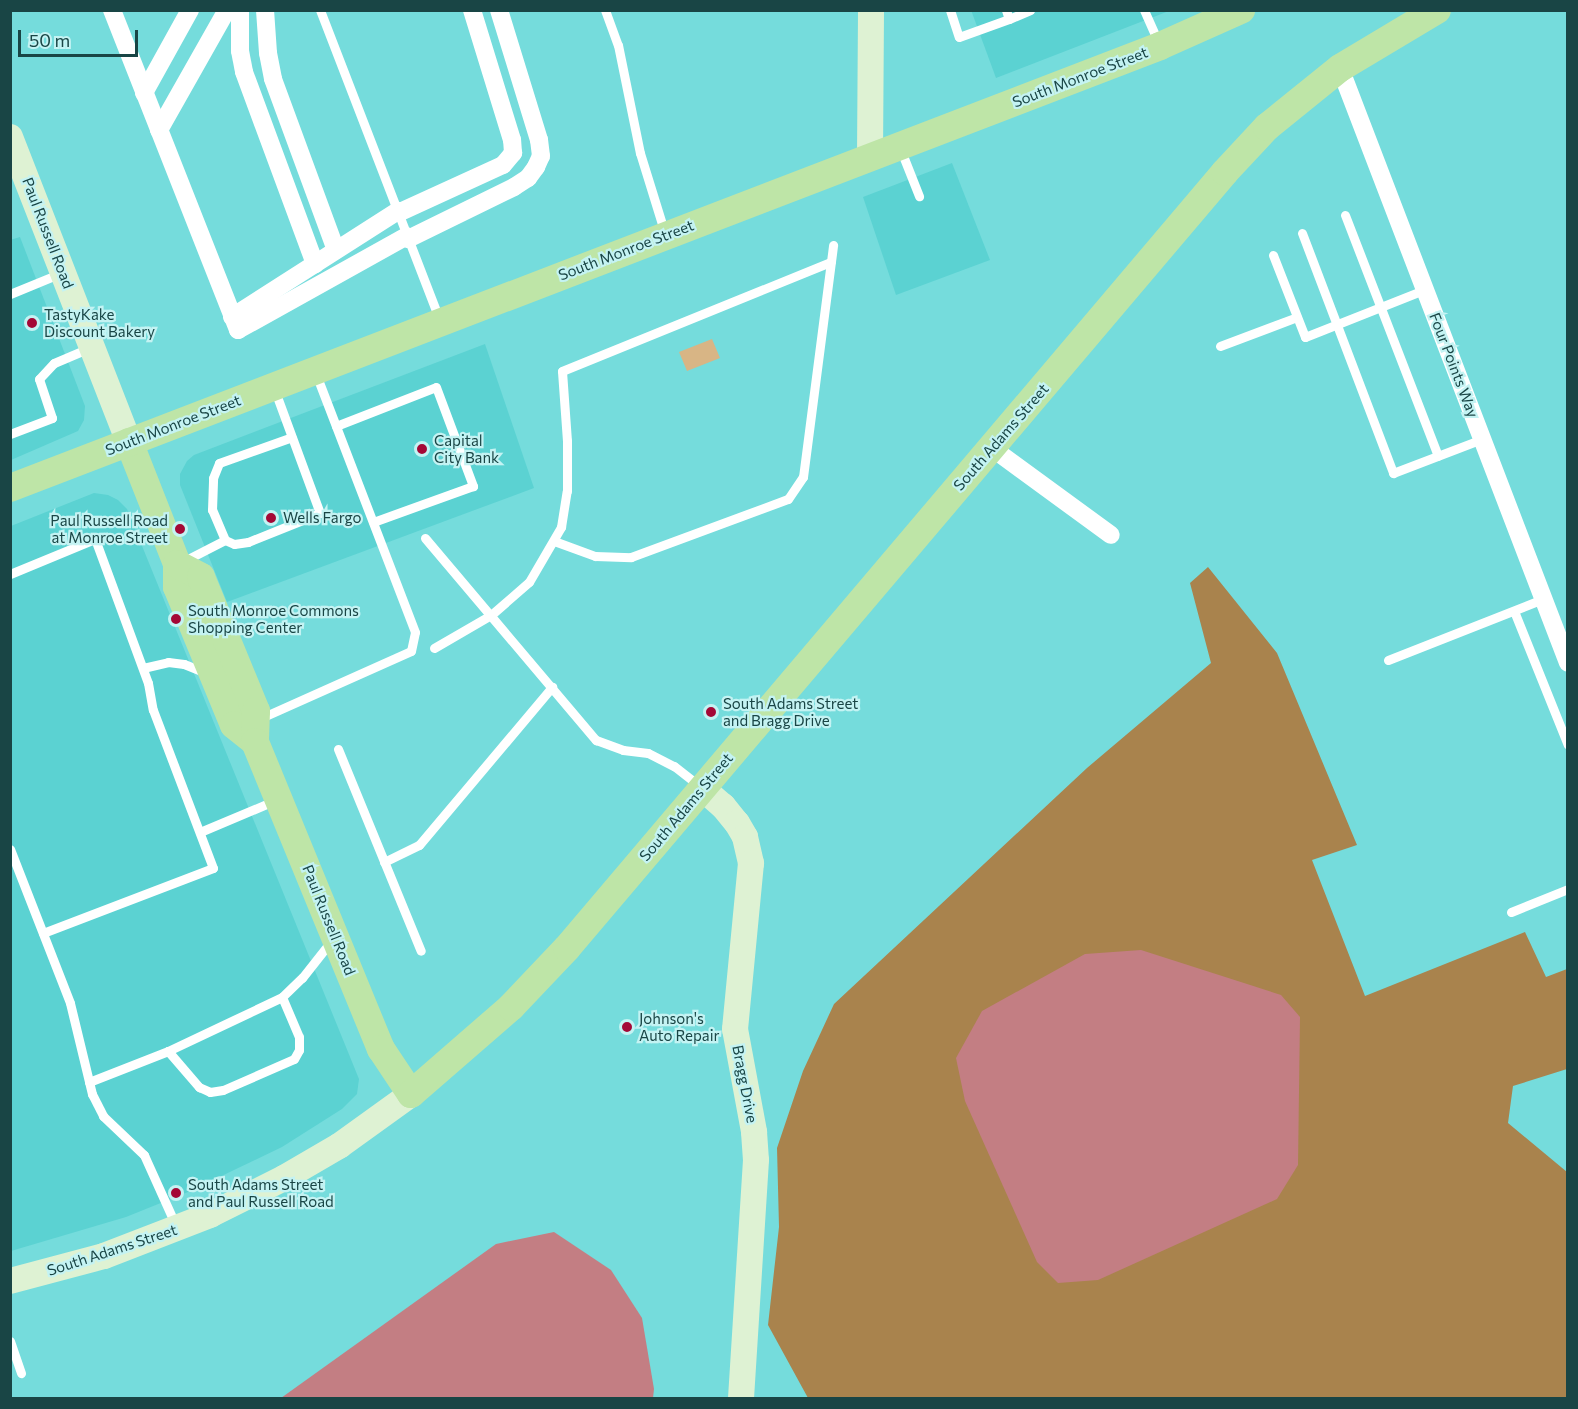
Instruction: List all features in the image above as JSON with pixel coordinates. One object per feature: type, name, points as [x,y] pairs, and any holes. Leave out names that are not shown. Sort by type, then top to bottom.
[{"type":"main road","name":"South Monroe Street","points":[[10,489],[1160,46],[1241,10]]},
{"type":"main road","name":"South Adams Street","points":[[411,1094],[464,1050],[519,999],[567,948],[1225,172],[1267,127],[1340,68],[1437,10]]},
{"type":"main road","name":"Paul Russell Road","points":[[129,442],[177,564],[177,587],[234,725],[256,731]]},
{"type":"main road","name":"Paul Russell Road","points":[[177,564],[201,577],[256,711],[256,731],[279,799],[381,1049],[411,1094]]},
{"type":"street","points":[[112,10],[238,330],[408,237],[514,187],[528,178],[536,168],[540,156],[539,140],[499,10]]},
{"type":"street","points":[[144,93],[190,10]]},
{"type":"street","points":[[159,130],[227,10]]},
{"type":"street","points":[[240,10],[240,51],[244,72],[315,264]]},
{"type":"street","points":[[265,10],[268,53],[273,79],[336,250]]},
{"type":"street","points":[[232,317],[398,212],[503,165],[513,153],[512,140],[472,10]]},
{"type":"street","points":[[870,156],[871,10]]},
{"type":"street","name":"Four Points Way","points":[[1340,68],[1568,663]]},
{"type":"street","name":"Paul Russell Road","points":[[10,136],[129,442]]},
{"type":"street","points":[[992,448],[1111,535]]},
{"type":"street","name":"Bragg Drive","points":[[702,788],[723,806],[737,823],[745,837],[751,863],[735,1029],[754,1132],[756,1161],[741,1398]]},
{"type":"street","name":"South Adams Street","points":[[10,1281],[104,1256],[210,1215],[294,1173],[348,1140],[411,1094]]},
{"type":"lane","points":[[320,10],[440,322]]},
{"type":"lane","points":[[605,10],[618,45],[640,153],[665,235]]},
{"type":"lane","points":[[950,10],[959,37],[1007,15],[1030,10]]},
{"type":"lane","points":[[1144,10],[1160,46]]},
{"type":"lane","points":[[899,145],[919,196]]},
{"type":"lane","points":[[1345,216],[1438,456]]},
{"type":"lane","points":[[1302,233],[1393,473],[1482,439]]},
{"type":"lane","points":[[554,541],[595,556],[631,557],[788,499],[803,477],[833,245]]},
{"type":"lane","points":[[1273,255],[1305,337],[1426,289]]},
{"type":"lane","points":[[434,648],[491,615],[529,582],[561,527],[567,491],[567,441],[562,371],[831,262]]},
{"type":"lane","points":[[10,294],[63,272]]},
{"type":"lane","points":[[1220,346],[1297,317]]},
{"type":"lane","points":[[10,434],[52,418],[39,380],[54,363],[92,348]]},
{"type":"lane","points":[[256,731],[411,651],[415,632],[315,370]]},
{"type":"lane","points":[[273,386],[292,437],[320,513],[248,542],[234,544],[225,540],[212,510],[213,478],[219,463],[292,437]]},
{"type":"lane","points":[[336,426],[436,387],[473,486],[373,522]]},
{"type":"lane","points":[[425,538],[596,740],[623,750],[648,753],[674,766],[702,788]]},
{"type":"lane","points":[[10,574],[95,539],[143,669],[153,710],[213,868],[43,933]]},
{"type":"lane","points":[[177,564],[225,540]]},
{"type":"lane","points":[[1388,660],[1543,599]]},
{"type":"lane","points":[[1514,611],[1568,745]]},
{"type":"lane","points":[[143,669],[168,662],[184,664],[213,675]]},
{"type":"lane","points":[[384,862],[419,845],[552,687]]},
{"type":"lane","points":[[338,749],[421,951]]},
{"type":"lane","points":[[200,832],[279,799]]},
{"type":"lane","points":[[10,849],[70,1003],[89,1082],[103,1116],[144,1155],[177,1229]]},
{"type":"lane","points":[[1511,912],[1568,889]]},
{"type":"lane","points":[[89,1082],[168,1051],[282,997],[302,978],[335,936]]},
{"type":"lane","points":[[168,1051],[200,1088],[210,1092],[223,1090],[294,1059],[299,1050],[299,1037],[282,997]]},
{"type":"lane","points":[[10,1341],[21,1373]]},
{"type":"shaded area","points":[[971,10],[1169,11],[996,78]]},
{"type":"shaded area","points":[[952,163],[990,260],[896,295],[863,197]]},
{"type":"shaded area","name":"TastyKake Discount Bakery","points":[[20,237],[85,406],[84,420],[78,431],[11,460],[10,240]]},
{"type":"shaded area","points":[[712,339],[720,358],[687,371],[679,352]]},
{"type":"shaded area","points":[[485,344],[534,488],[227,602],[180,485],[180,474],[187,461],[194,455]]},
{"type":"shaded area","points":[[94,493],[108,495],[118,500],[127,509],[359,1079],[357,1094],[342,1109],[282,1147],[188,1192],[126,1217],[11,1251],[11,526]]},
{"type":"shaded area","points":[[1208,567],[1277,653],[1357,845],[1312,860],[1365,996],[1525,932],[1546,977],[1567,969],[1567,1069],[1513,1086],[1508,1123],[1567,1172],[1567,1398],[808,1398],[768,1325],[779,1227],[777,1148],[803,1071],[834,1004],[1087,768],[1211,663],[1190,583]]},
{"type":"shaded area","points":[[1141,950],[1281,995],[1300,1017],[1298,1165],[1277,1199],[1098,1280],[1058,1283],[1037,1262],[965,1101],[956,1058],[982,1011],[1085,954]]},
{"type":"shaded area","points":[[554,1232],[611,1270],[642,1318],[654,1389],[653,1398],[281,1398],[496,1244]]},
{"type":"place","name":"TastyKake Discount Bakery","points":[[32,323]]},
{"type":"place","name":"Capital City Bank","points":[[422,449]]},
{"type":"place","name":"Wells Fargo","points":[[271,518]]},
{"type":"place","name":"Paul Russell Road at Monroe Street","points":[[180,529]]},
{"type":"place","name":"South Monroe Commons Shopping Center","points":[[176,619]]},
{"type":"place","name":"South Adams Street and Bragg Drive","points":[[711,712]]},
{"type":"place","name":"Johnson's Auto Repair","points":[[627,1027]]},
{"type":"place","name":"South Adams Street and Paul Russell Road","points":[[176,1193]]}]
